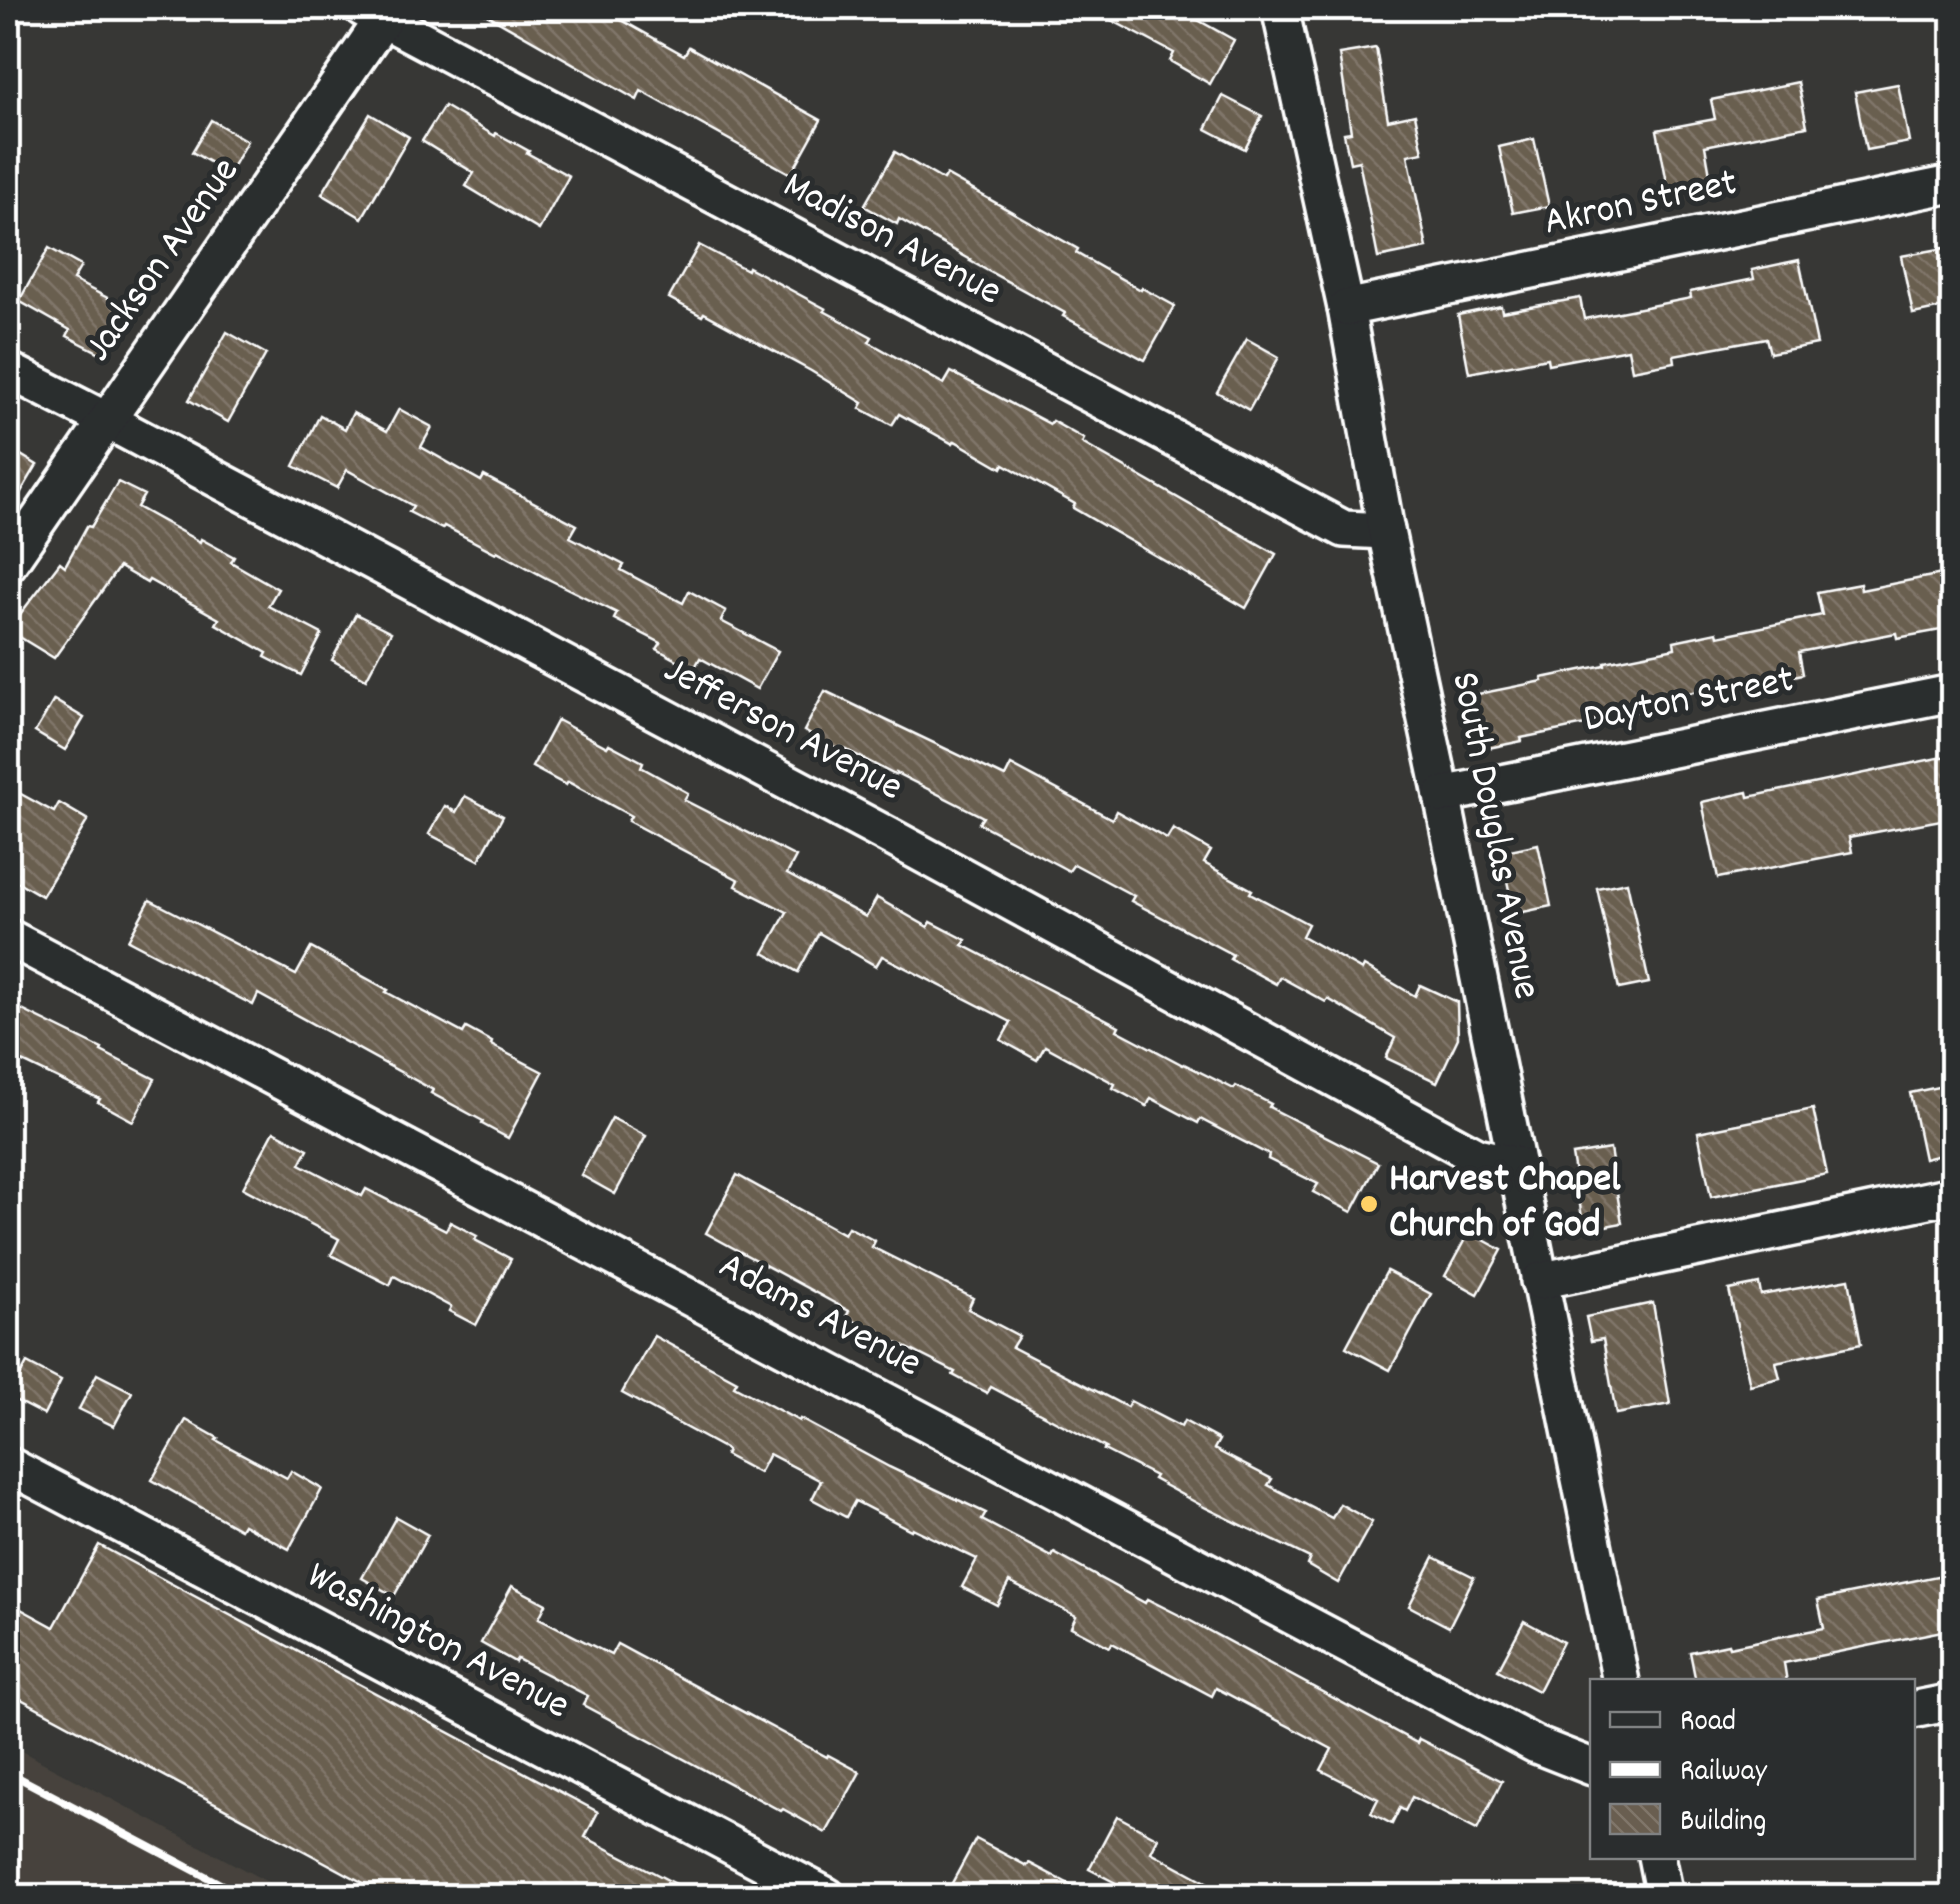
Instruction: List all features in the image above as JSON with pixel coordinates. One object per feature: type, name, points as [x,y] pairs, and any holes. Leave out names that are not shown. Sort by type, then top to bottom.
[{"type":"street","name":"South Douglas Avenue","points":[[1280,8],[1346,308],[1386,532],[1620,1679]]},
{"type":"street","name":"Jackson Avenue","points":[[8,564],[378,11]]},
{"type":"street","name":"Madison Avenue","points":[[378,11],[1344,529],[1386,532]]},
{"type":"street","name":"Akron Street","points":[[1346,308],[1952,184]]},
{"type":"street","name":"Jefferson Avenue","points":[[8,370],[906,845],[1476,1156],[1517,1166]]},
{"type":"street","name":"Dayton Street","points":[[1442,795],[1952,693]]},
{"type":"street","name":"Adams Avenue","points":[[8,937],[1536,1745],[1590,1767]]},
{"type":"street","points":[[1539,1282],[1952,1195]]},
{"type":"street","name":"Washington Avenue","points":[[8,1465],[827,1896]]},
{"type":"street","points":[[1915,1709],[1952,1702]]},
{"type":"street","points":[[1657,1859],[1664,1896]]},
{"type":"shaded area","points":[[8,1744],[294,1896],[8,1896]]},
{"type":"building","points":[[476,8],[600,8],[684,55],[689,47],[821,120],[791,174],[641,91],[637,100]]},
{"type":"building","points":[[1088,8],[1176,8],[1234,40],[1210,84],[1170,61],[1174,53]]},
{"type":"building","points":[[1376,48],[1388,120],[1415,114],[1423,152],[1408,155],[1427,248],[1378,258],[1359,161],[1350,163],[1344,133],[1351,132],[1339,54]]},
{"type":"building","points":[[1798,82],[1807,126],[1705,146],[1711,180],[1668,188],[1657,130],[1715,119],[1711,100]]},
{"type":"building","points":[[1898,84],[1909,142],[1866,150],[1855,92]]},
{"type":"building","points":[[1223,96],[1262,116],[1245,149],[1206,129]]},
{"type":"building","points":[[444,106],[569,176],[539,230],[466,186],[474,173],[422,141]]},
{"type":"building","points":[[370,114],[409,137],[362,218],[322,194]]},
{"type":"building","points":[[211,120],[247,141],[229,173],[192,152]]},
{"type":"building","points":[[1534,139],[1549,206],[1513,213],[1499,147]]},
{"type":"building","points":[[895,152],[943,180],[946,175],[1078,249],[1076,253],[1175,306],[1145,360],[899,219],[897,224],[864,206]]},
{"type":"building","points":[[699,245],[826,309],[872,337],[869,342],[944,384],[951,372],[1050,424],[1052,421],[1084,439],[1082,443],[1276,554],[1246,608],[1004,464],[1002,468],[899,414],[892,425],[860,408],[863,403],[811,371],[669,298]]},
{"type":"building","points":[[49,248],[81,266],[73,280],[127,308],[102,354],[67,336],[70,330],[19,301]]},
{"type":"building","points":[[1945,248],[1952,306],[1913,314],[1901,256]]},
{"type":"building","points":[[1799,260],[1817,344],[1770,353],[1766,338],[1674,355],[1675,362],[1632,370],[1628,349],[1548,364],[1547,358],[1469,373],[1458,315],[1501,306],[1502,312],[1580,298],[1584,319],[1691,298],[1690,292],[1754,279],[1752,270]]},
{"type":"building","points":[[227,332],[266,354],[228,422],[189,400]]},
{"type":"building","points":[[1247,339],[1279,357],[1249,410],[1217,392]]},
{"type":"building","points":[[399,409],[432,427],[421,447],[481,481],[484,476],[577,525],[570,537],[624,565],[621,570],[683,603],[689,591],[726,611],[721,621],[778,651],[757,689],[700,658],[694,669],[657,649],[661,643],[614,619],[617,613],[497,551],[409,512],[413,506],[347,470],[337,488],[294,466],[320,415],[345,429],[353,413],[387,431]]},
{"type":"building","points":[[8,447],[37,465],[8,514]]},
{"type":"building","points":[[118,482],[144,495],[137,507],[234,557],[231,562],[278,589],[268,606],[322,634],[301,675],[265,657],[267,653],[216,624],[219,619],[119,567],[54,658],[8,630],[60,562],[65,566]]},
{"type":"building","points":[[1952,572],[1952,628],[1897,638],[1896,633],[1799,652],[1803,674],[1657,699],[1658,707],[1479,750],[1468,696],[1675,648],[1674,641],[1822,615],[1817,592],[1860,584],[1861,590]]},
{"type":"building","points":[[356,614],[391,632],[366,679],[332,660]]},
{"type":"building","points":[[825,691],[1005,777],[1011,765],[1112,819],[1116,811],[1167,839],[1173,829],[1211,851],[1204,863],[1308,924],[1302,936],[1415,996],[1420,985],[1457,1002],[1458,1038],[1437,1082],[1386,1058],[1395,1038],[1328,999],[1326,1002],[1280,977],[1276,984],[1230,959],[1233,955],[1131,901],[1134,896],[1074,864],[1069,871],[979,823],[983,817],[804,731]]},
{"type":"building","points":[[54,700],[84,718],[65,750],[35,732]]},
{"type":"building","points":[[557,720],[643,762],[641,767],[688,793],[684,800],[796,857],[787,874],[866,917],[877,898],[928,927],[931,922],[966,940],[963,945],[1119,1026],[1117,1030],[1234,1089],[1236,1086],[1378,1163],[1352,1212],[1313,1192],[1318,1184],[1200,1119],[1198,1123],[1151,1098],[1147,1106],[1045,1046],[1037,1060],[1001,1040],[1011,1022],[882,956],[876,966],[819,933],[798,972],[764,953],[787,912],[736,886],[739,880],[628,821],[631,816],[532,767]]},
{"type":"building","points":[[1952,755],[1952,818],[1849,837],[1852,852],[1718,878],[1702,802],[1748,792],[1749,797]]},
{"type":"building","points":[[8,787],[54,812],[59,803],[88,820],[42,896],[8,876]]},
{"type":"building","points":[[465,796],[503,816],[479,860],[429,834],[445,806],[456,812]]},
{"type":"building","points":[[1538,844],[1551,906],[1514,914],[1501,852]]},
{"type":"building","points":[[1627,882],[1649,983],[1619,989],[1597,888]]},
{"type":"building","points":[[150,900],[296,975],[311,948],[386,992],[463,1033],[466,1028],[543,1072],[508,1138],[431,1093],[433,1090],[258,994],[253,1005],[128,940]]},
{"type":"building","points":[[16,1007],[155,1079],[133,1121],[98,1102],[100,1099],[8,1055],[8,1023]]},
{"type":"building","points":[[1952,1084],[1952,1152],[1924,1159],[1910,1093]]},
{"type":"building","points":[[1813,1109],[1827,1174],[1711,1197],[1698,1132]]},
{"type":"building","points":[[612,1118],[646,1136],[615,1194],[581,1175]]},
{"type":"building","points":[[274,1131],[308,1149],[300,1164],[362,1196],[366,1189],[446,1230],[450,1222],[511,1259],[476,1325],[394,1276],[390,1285],[331,1255],[339,1239],[243,1188]]},
{"type":"building","points":[[1610,1149],[1622,1223],[1584,1230],[1572,1155]]},
{"type":"building","points":[[737,1175],[844,1234],[848,1227],[875,1241],[872,1247],[973,1298],[968,1309],[1019,1336],[1012,1347],[1127,1407],[1130,1401],[1181,1427],[1184,1421],[1219,1440],[1214,1449],[1272,1479],[1268,1485],[1332,1518],[1340,1504],[1372,1522],[1338,1583],[1307,1565],[1310,1558],[1206,1508],[1106,1448],[991,1387],[987,1393],[953,1375],[955,1372],[846,1317],[849,1311],[706,1233]]},
{"type":"building","points":[[1469,1232],[1502,1250],[1478,1294],[1445,1276]]},
{"type":"building","points":[[1387,1271],[1431,1294],[1390,1370],[1346,1347]]},
{"type":"building","points":[[1849,1279],[1861,1344],[1776,1362],[1780,1378],[1750,1385],[1729,1290],[1759,1284],[1761,1295]]},
{"type":"building","points":[[1653,1303],[1670,1404],[1616,1414],[1603,1339],[1591,1341],[1586,1317]]},
{"type":"building","points":[[654,1336],[737,1381],[734,1386],[799,1421],[986,1513],[982,1520],[1052,1557],[1054,1553],[1145,1603],[1147,1599],[1417,1743],[1419,1739],[1502,1781],[1477,1830],[1412,1797],[1405,1811],[1400,1808],[1392,1824],[1371,1813],[1378,1799],[1321,1770],[1332,1749],[1216,1688],[1212,1696],[1112,1643],[1110,1647],[1071,1627],[1076,1616],[1009,1582],[997,1605],[962,1587],[977,1559],[855,1501],[846,1517],[812,1499],[821,1481],[769,1454],[759,1473],[725,1455],[727,1450],[622,1393]]},
{"type":"building","points":[[27,1363],[61,1381],[44,1415],[9,1397]]},
{"type":"building","points":[[97,1374],[132,1392],[114,1426],[79,1409]]},
{"type":"building","points":[[186,1420],[287,1478],[291,1471],[322,1489],[289,1549],[243,1524],[240,1529],[152,1480]]},
{"type":"building","points":[[396,1517],[428,1535],[394,1596],[362,1578]]},
{"type":"building","points":[[99,1545],[598,1812],[585,1837],[699,1896],[388,1896],[8,1692],[8,1602],[54,1627]]},
{"type":"building","points":[[1434,1557],[1474,1577],[1449,1627],[1409,1606]]},
{"type":"building","points":[[1952,1573],[1952,1629],[1784,1663],[1787,1679],[1695,1679],[1690,1652],[1824,1628],[1818,1600]]},
{"type":"building","points":[[512,1586],[546,1604],[539,1618],[611,1655],[617,1644],[860,1772],[826,1833],[583,1705],[588,1696],[481,1643]]},
{"type":"building","points":[[1524,1621],[1563,1642],[1538,1691],[1498,1670]]},
{"type":"building","points":[[1117,1816],[1158,1838],[1151,1852],[1232,1896],[1141,1896],[1089,1869]]},
{"type":"building","points":[[976,1839],[1027,1866],[1029,1863],[1092,1896],[945,1896]]},
{"type":"railway","points":[[8,1772],[243,1896]]},
{"type":"place","name":"Harvest Chapel Church of God","points":[[1369,1204]]}]
